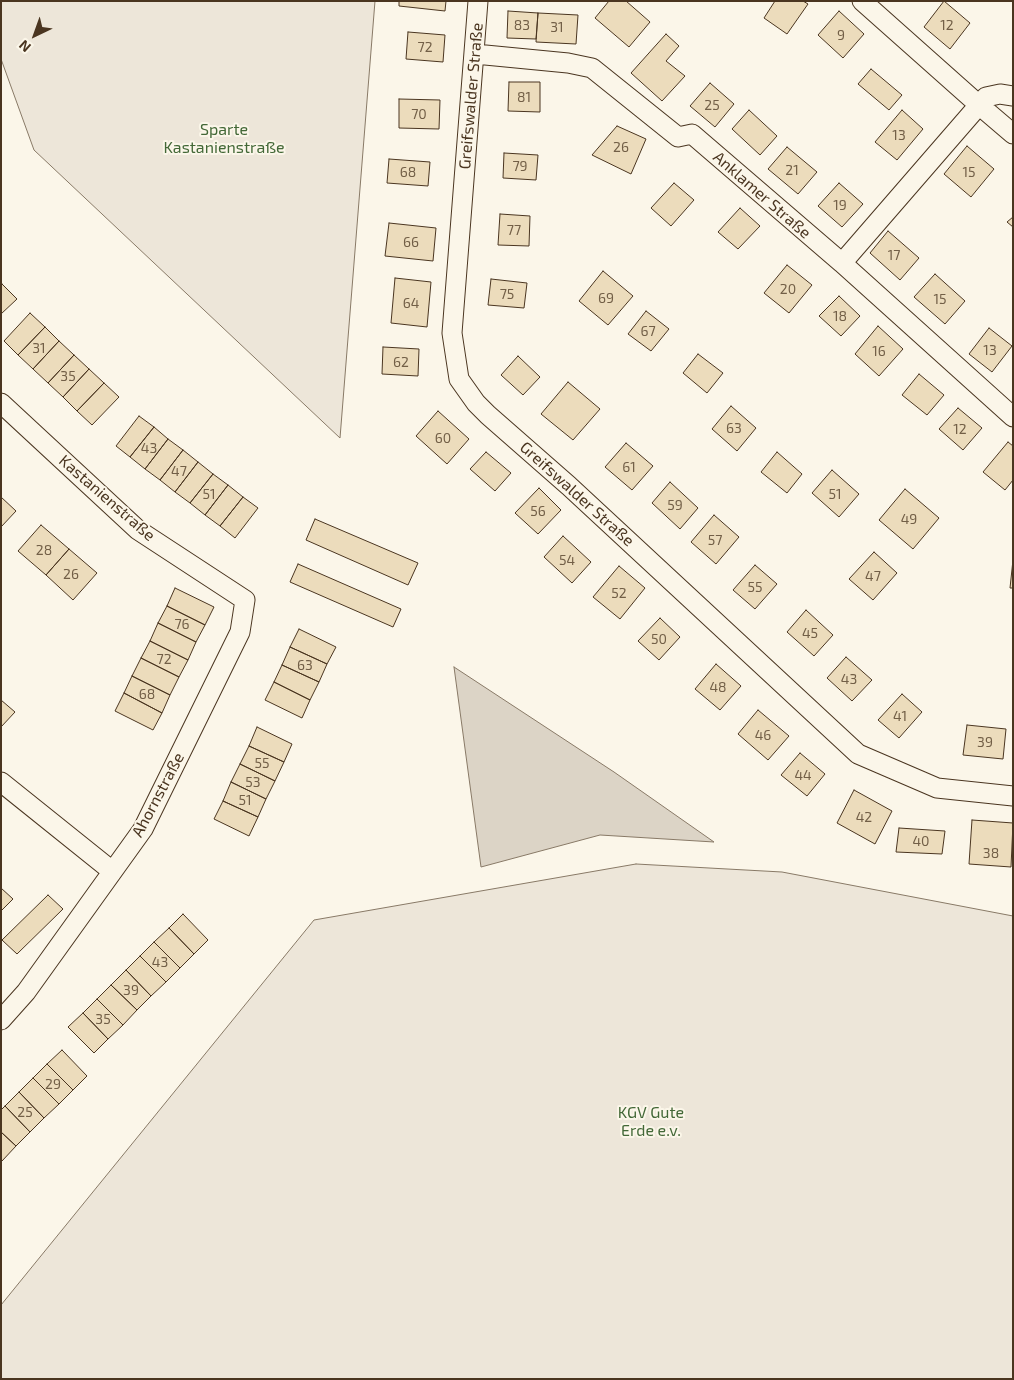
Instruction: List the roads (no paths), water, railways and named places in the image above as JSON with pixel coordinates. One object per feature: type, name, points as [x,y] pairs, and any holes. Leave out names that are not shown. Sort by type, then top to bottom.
[{"type":"street","name":"Greifswalder Straße","points":[[478,1],[452,333],[459,379],[476,403],[626,537],[858,754],[937,788],[1013,796]]},
{"type":"street","points":[[862,1],[1013,134]]},
{"type":"street","name":"Anklamer Straße","points":[[474,54],[568,62],[592,68],[678,137],[692,134],[842,263],[1013,417]]},
{"type":"street","points":[[842,263],[986,97],[1000,94],[1013,96]]},
{"type":"street","name":"Kastanienstraße","points":[[1,403],[138,530],[246,600]]},
{"type":"street","name":"Ahornstraße","points":[[1,1020],[26,992],[143,829],[240,632],[246,600]]},
{"type":"street","points":[[1,782],[112,871]]},
{"type":"park label","name":"Sparte Kastanienstraße","points":[[224,139]]},
{"type":"park label","name":"KGV Gute Erde e.v.","points":[[651,1122]]}]
